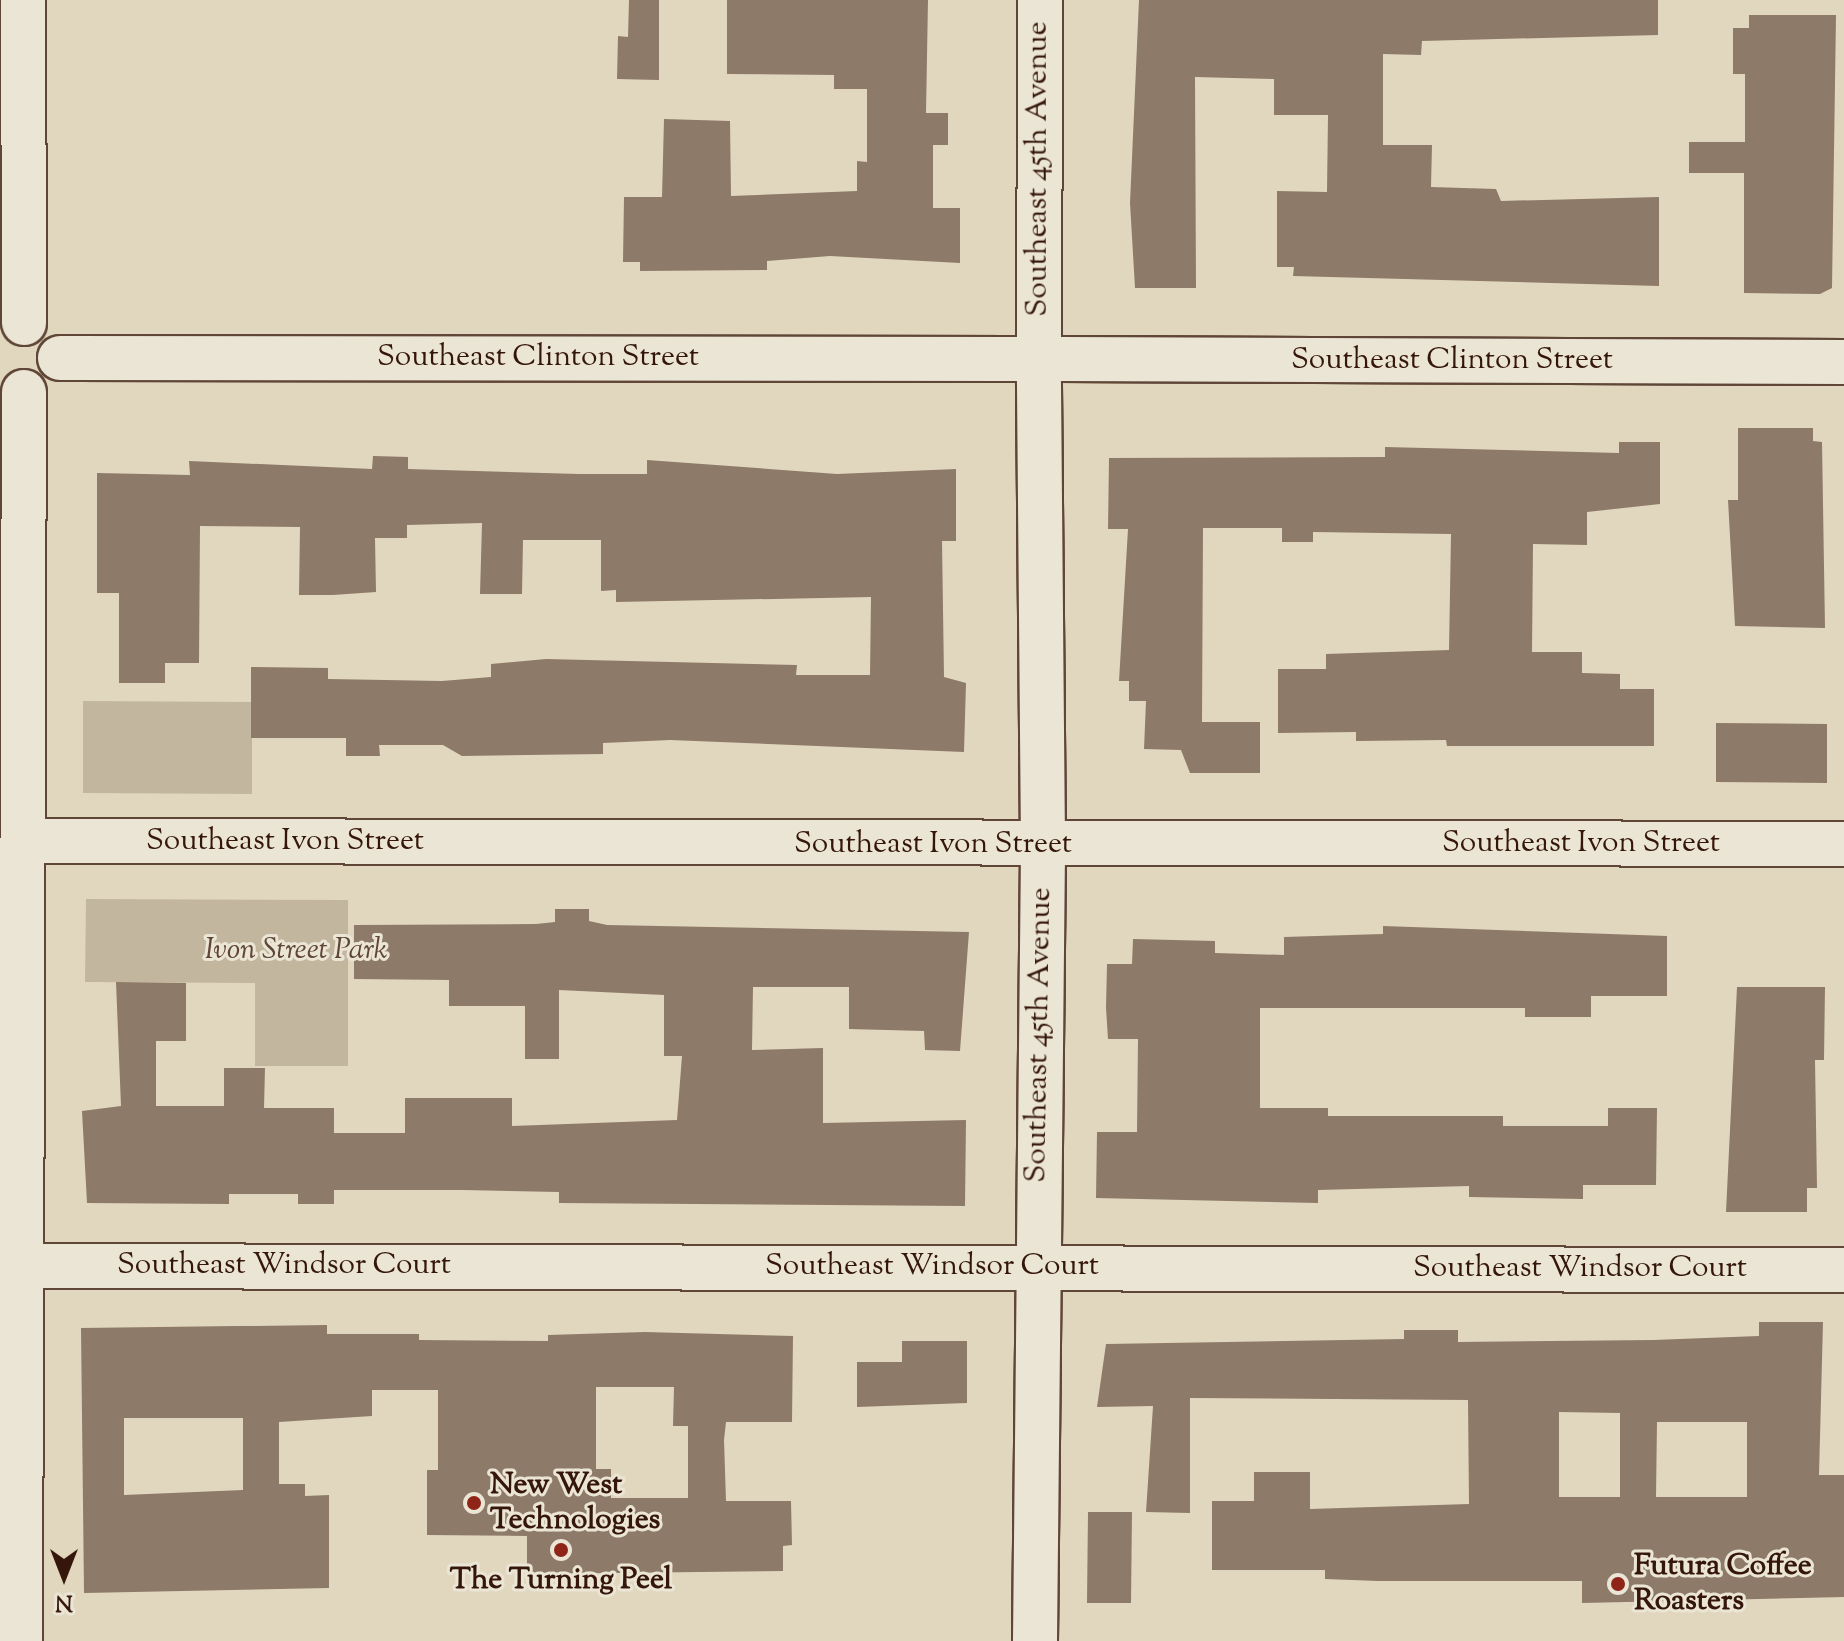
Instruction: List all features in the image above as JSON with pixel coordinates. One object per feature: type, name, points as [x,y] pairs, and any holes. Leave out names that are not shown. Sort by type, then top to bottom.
[{"type":"street","points":[[20,1641],[23,841],[12,387],[50,382],[60,358],[48,331],[12,328],[23,0]]},
{"type":"street","name":"Southeast 45th Avenue","points":[[1035,1641],[1036,1268],[1043,845],[1040,0]]},
{"type":"street","name":"Southeast Clinton Street","points":[[60,358],[1844,362]]},
{"type":"street","name":"Southeast Ivon Street","points":[[23,841],[1844,844]]},
{"type":"street","name":"Southeast Windsor Court","points":[[21,1266],[1844,1270]]},
{"type":"green space","points":[[83,701],[252,702],[252,794],[83,793]]},
{"type":"green space","name":"Ivon Street Park","points":[[86,899],[348,900],[348,1066],[255,1066],[255,983],[85,982]]},
{"type":"building","points":[[629,0],[659,0],[659,80],[617,79],[618,36],[628,37]]},
{"type":"building","points":[[727,0],[928,0],[926,113],[948,113],[948,145],[933,145],[933,208],[960,208],[960,263],[830,256],[767,261],[767,270],[640,271],[640,262],[623,262],[624,197],[662,197],[664,119],[730,121],[731,196],[857,191],[857,161],[867,162],[867,89],[834,89],[834,75],[727,74]]},
{"type":"building","points":[[1139,0],[1658,0],[1658,35],[1422,41],[1421,55],[1383,54],[1383,145],[1432,145],[1431,187],[1496,189],[1501,201],[1659,197],[1659,286],[1293,276],[1294,267],[1277,267],[1277,191],[1327,192],[1328,115],[1274,115],[1274,79],[1195,77],[1196,288],[1135,288],[1130,203]]},
{"type":"building","points":[[1749,15],[1836,15],[1832,288],[1820,294],[1744,293],[1744,173],[1689,173],[1689,142],[1745,142],[1745,74],[1733,74],[1733,28],[1749,28]]},
{"type":"building","points":[[1738,428],[1813,428],[1813,441],[1822,442],[1825,628],[1735,626],[1728,500],[1738,500]]},
{"type":"building","points":[[1619,442],[1660,442],[1660,504],[1587,512],[1587,545],[1533,544],[1532,652],[1582,652],[1582,673],[1620,674],[1620,689],[1654,689],[1654,746],[1447,746],[1446,740],[1356,741],[1356,732],[1278,733],[1278,669],[1326,669],[1326,654],[1449,650],[1451,534],[1313,532],[1313,542],[1282,542],[1282,528],[1203,528],[1202,722],[1260,722],[1260,773],[1190,773],[1181,750],[1144,749],[1146,701],[1129,701],[1129,681],[1119,681],[1128,529],[1108,529],[1109,458],[1385,457],[1385,447],[1619,453]]},
{"type":"building","points":[[373,456],[408,457],[408,469],[579,474],[647,474],[647,460],[837,474],[956,469],[956,541],[942,541],[944,677],[966,683],[964,752],[670,740],[603,743],[603,754],[462,756],[443,745],[379,745],[380,756],[346,756],[346,738],[251,738],[251,667],[328,668],[328,679],[442,681],[491,677],[491,664],[546,659],[797,665],[796,675],[870,675],[871,597],[616,602],[616,590],[601,591],[601,540],[523,540],[522,594],[480,594],[482,523],[407,525],[407,538],[375,538],[376,592],[333,595],[299,595],[300,527],[200,526],[199,663],[165,663],[165,683],[119,683],[119,593],[97,593],[97,473],[190,475],[189,461],[372,469]]},
{"type":"building","points":[[1716,723],[1827,724],[1827,783],[1716,782]]},
{"type":"building","points":[[555,909],[589,909],[589,921],[607,925],[969,932],[960,1051],[925,1050],[924,1031],[849,1029],[849,987],[753,987],[752,1050],[823,1048],[823,1123],[966,1120],[965,1206],[559,1203],[559,1192],[463,1190],[334,1190],[334,1204],[298,1204],[298,1194],[229,1194],[229,1204],[87,1203],[82,1111],[121,1106],[116,982],[186,983],[186,1041],[156,1041],[156,1106],[224,1106],[224,1068],[265,1068],[264,1108],[334,1108],[334,1133],[405,1133],[405,1098],[512,1098],[512,1126],[677,1120],[682,1056],[664,1056],[664,995],[559,990],[559,1059],[525,1059],[525,1006],[449,1006],[449,980],[354,979],[354,925],[536,924],[555,922]]},
{"type":"building","points":[[1383,926],[1667,936],[1667,996],[1591,996],[1591,1017],[1525,1017],[1525,1008],[1260,1008],[1260,1108],[1328,1108],[1328,1116],[1503,1116],[1503,1126],[1608,1126],[1608,1108],[1657,1108],[1656,1185],[1583,1185],[1583,1199],[1469,1197],[1469,1186],[1318,1190],[1318,1203],[1096,1198],[1097,1132],[1137,1132],[1138,1039],[1108,1039],[1106,1008],[1107,964],[1132,964],[1133,939],[1215,941],[1215,953],[1284,955],[1284,937],[1383,934]]},
{"type":"building","points":[[1737,987],[1825,987],[1824,1060],[1815,1060],[1817,1188],[1807,1188],[1807,1212],[1726,1212]]},
{"type":"building","points":[[1759,1322],[1823,1322],[1819,1475],[1844,1475],[1844,1597],[1582,1603],[1582,1581],[1378,1581],[1325,1579],[1325,1570],[1212,1570],[1212,1501],[1254,1501],[1254,1472],[1310,1472],[1310,1509],[1469,1504],[1468,1400],[1190,1398],[1190,1513],[1146,1512],[1153,1406],[1097,1407],[1106,1344],[1404,1339],[1404,1330],[1458,1330],[1458,1342],[1759,1336]],"holes":[[[1559,1412],[1620,1413],[1620,1497],[1559,1497]],[[1657,1422],[1747,1422],[1747,1497],[1656,1497]]]},
{"type":"building","points":[[327,1325],[327,1334],[419,1334],[419,1340],[548,1341],[548,1335],[645,1332],[793,1336],[792,1422],[726,1422],[724,1440],[726,1501],[791,1501],[792,1545],[783,1546],[783,1571],[527,1574],[527,1536],[427,1535],[427,1470],[438,1470],[438,1390],[372,1390],[372,1416],[279,1422],[279,1484],[305,1484],[305,1496],[329,1495],[329,1588],[84,1593],[81,1328]],"holes":[[[596,1387],[674,1387],[673,1426],[688,1426],[688,1498],[611,1498],[611,1469],[596,1469]],[[124,1418],[243,1418],[243,1490],[124,1495]]]},
{"type":"building","points":[[902,1341],[967,1341],[967,1403],[857,1407],[857,1362],[902,1362]]},
{"type":"building","points":[[1088,1512],[1132,1512],[1131,1603],[1087,1603]]},
{"type":"place","name":"New West Technologies","points":[[474,1503]]},
{"type":"place","name":"The Turning Peel","points":[[561,1550]]},
{"type":"place","name":"Futura Coffee Roasters","points":[[1618,1584]]}]
